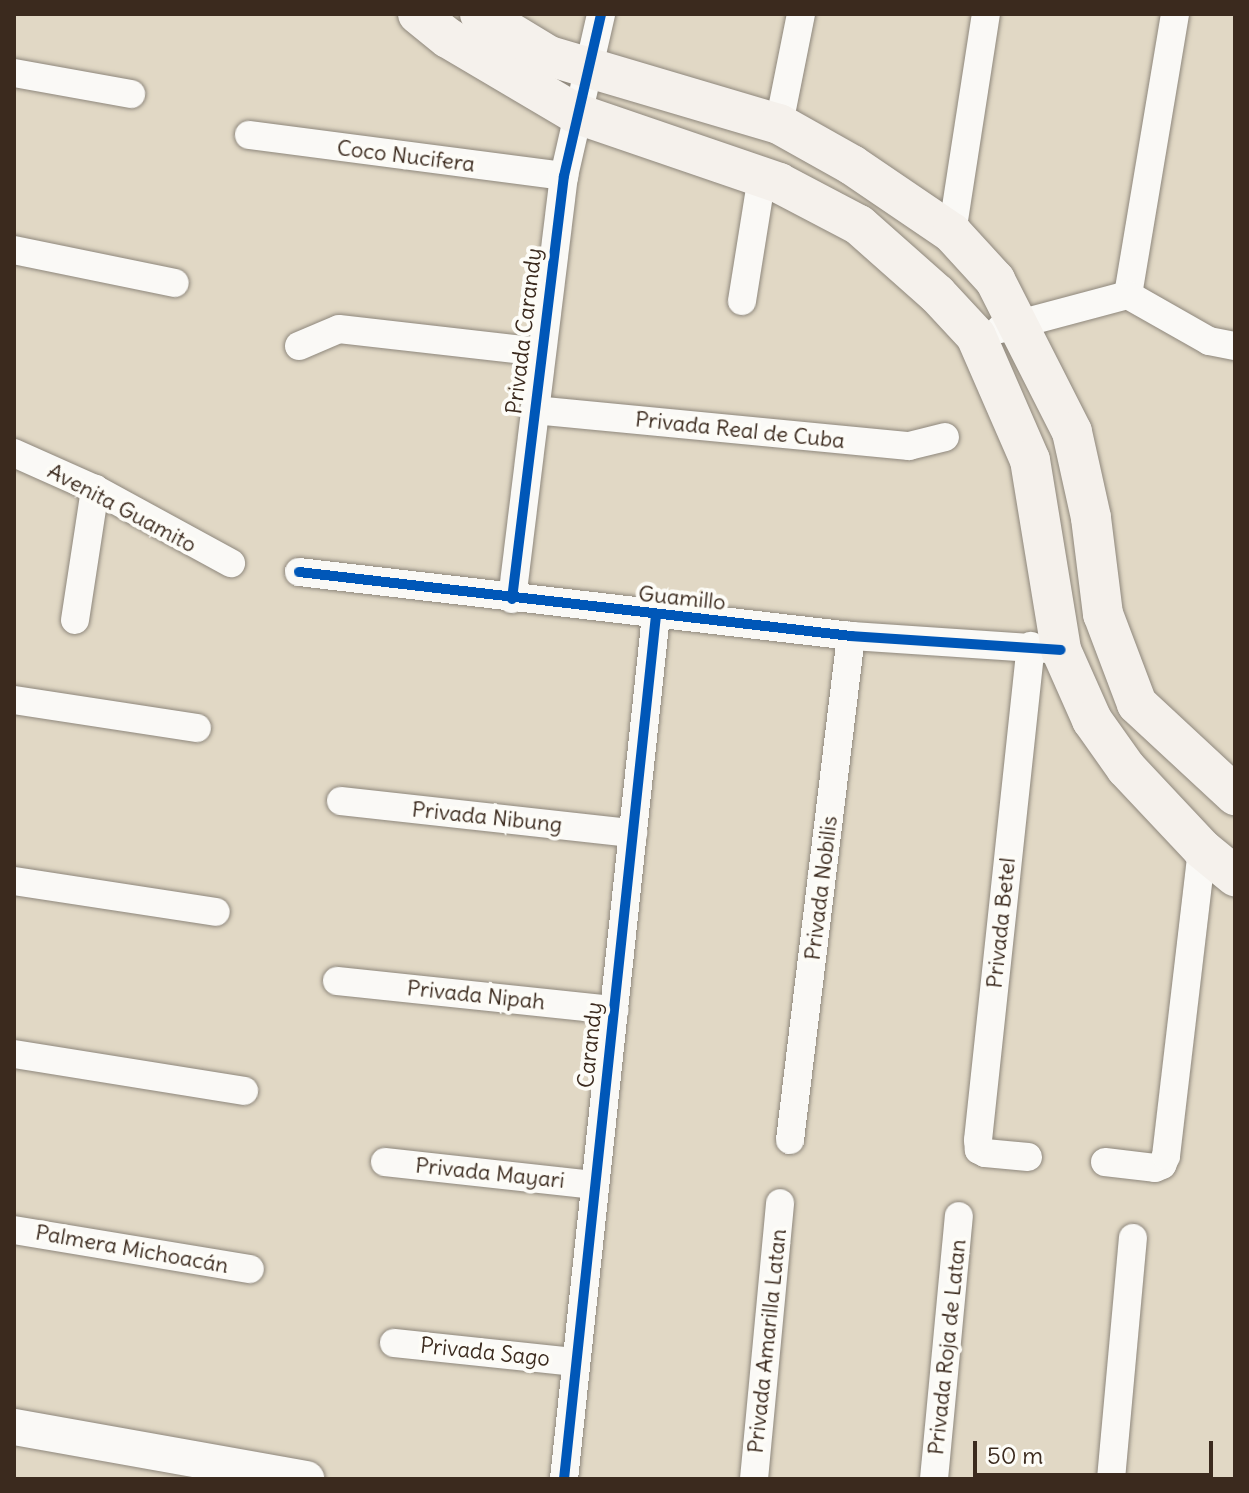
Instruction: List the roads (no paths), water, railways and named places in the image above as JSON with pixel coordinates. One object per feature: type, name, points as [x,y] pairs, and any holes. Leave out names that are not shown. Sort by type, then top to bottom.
[{"type":"main road","points":[[418,14],[448,38],[575,113],[762,176],[859,225],[937,294],[976,336],[1030,460],[1046,648],[1126,768],[1202,849],[1235,876]]},
{"type":"main road","points":[[480,14],[549,56],[592,72],[779,124],[852,165],[952,233],[995,280],[1021,323],[1072,432],[1091,518],[1103,614],[1137,704],[1235,795]]},
{"type":"street","name":"Privada Carandy","points":[[512,599],[564,176],[575,113],[592,72],[601,14]]},
{"type":"street","points":[[779,124],[801,14]]},
{"type":"street","points":[[952,233],[986,14]]},
{"type":"street","points":[[1128,295],[1175,14]]},
{"type":"street","points":[[14,73],[131,94]]},
{"type":"street","name":"Coco Nucifera","points":[[249,135],[564,176]]},
{"type":"street","points":[[742,301],[762,176]]},
{"type":"street","points":[[14,250],[175,283]]},
{"type":"street","points":[[976,336],[1128,295],[1209,341],[1235,346]]},
{"type":"street","name":"Privada Carandy","points":[[299,346],[339,329],[540,352]]},
{"type":"street","name":"Privada Real de Cuba","points":[[534,410],[909,446],[945,437]]},
{"type":"street","name":"Avenita Guamito","points":[[14,453],[95,489],[231,563]]},
{"type":"street","points":[[75,620],[95,489]]},
{"type":"street","name":"Guamillo","points":[[299,572],[851,636],[1046,648]]},
{"type":"street","name":"Carandy","points":[[564,1479],[656,615]]},
{"type":"street","name":"Privada Nobilis","points":[[790,1140],[851,636]]},
{"type":"street","name":"Privada Betel","points":[[1028,1157],[985,1153],[979,1150],[978,1140],[1046,648]]},
{"type":"street","points":[[14,700],[197,728]]},
{"type":"street","name":"Privada Nibung","points":[[341,801],[633,833]]},
{"type":"street","points":[[1105,1162],[1155,1168],[1166,1156],[1202,849]]},
{"type":"street","points":[[14,881],[216,912]]},
{"type":"street","name":"Privada Nipah","points":[[337,981],[614,1010]]},
{"type":"street","points":[[14,1054],[244,1091]]},
{"type":"street","name":"Privada Mayari","points":[[385,1162],[595,1185]]},
{"type":"street","name":"Privada Amarilla Latan","points":[[754,1479],[780,1203]]},
{"type":"street","name":"Privada Roja de Latan","points":[[934,1479],[959,1216]]},
{"type":"street","name":"Palmera Michoacán","points":[[14,1230],[250,1269]]},
{"type":"street","points":[[1111,1479],[1133,1238]]},
{"type":"street","name":"Privada Sago","points":[[394,1343],[576,1362]]},
{"type":"street","points":[[14,1427],[306,1479]]}]
